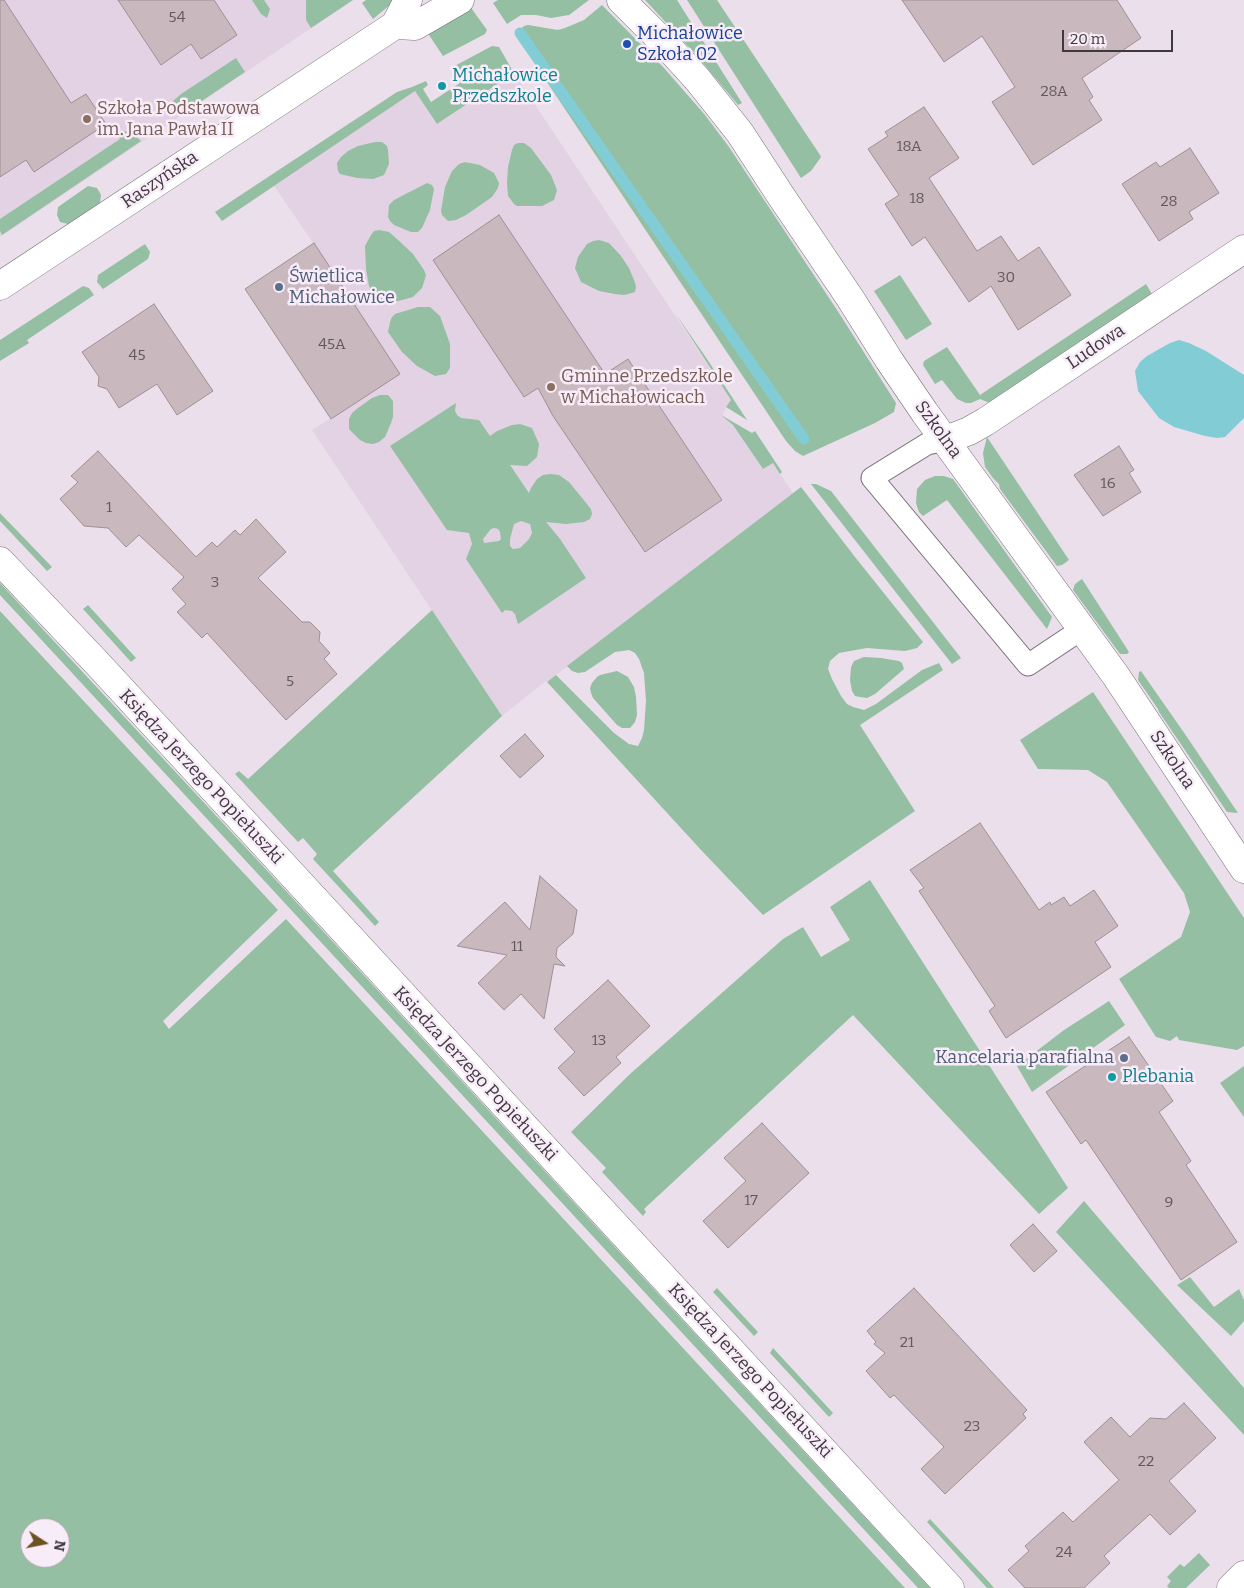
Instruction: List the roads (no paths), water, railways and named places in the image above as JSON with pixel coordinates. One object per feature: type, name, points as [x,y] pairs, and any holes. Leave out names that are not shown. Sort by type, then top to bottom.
[{"type":"street","points":[[395,26],[408,0]]},
{"type":"street","name":"Raszyńska","points":[[0,286],[395,26],[415,26],[460,0]]},
{"type":"street","name":"Szkolna","points":[[621,0],[698,80],[740,133],[889,360],[1116,676],[1244,868]]},
{"type":"street","name":"Ludowa","points":[[946,440],[985,422],[1244,249]]},
{"type":"street","name":"Księdza Jerzego Popiełuszki","points":[[0,561],[950,1588]]},
{"type":"street","points":[[1231,1588],[1244,1575]]},
{"type":"lane","points":[[946,440],[927,444],[872,478],[1028,665],[1082,629]]},
{"type":"water","points":[[1179,340],[1206,351],[1244,375],[1244,418],[1225,437],[1205,436],[1174,427],[1159,418],[1138,391],[1135,371],[1140,362],[1170,343]]},
{"type":"waterway","points":[[520,33],[804,439]]},
{"type":"place","name":"Michałowice Szkoła 02","points":[[627,44]]},
{"type":"place","name":"Michałowice Przedszkole","points":[[442,86]]},
{"type":"place","name":"Szkoła Podstawowa im. Jana Pawła II","points":[[87,119]]},
{"type":"place","name":"Świetlica Michałowice","points":[[279,287]]},
{"type":"place","name":"Gminne Przedszkole w Michałowicach","points":[[551,387]]},
{"type":"place","name":"Kancelaria parafialna","points":[[1124,1058]]},
{"type":"place","name":"Plebania","points":[[1112,1077]]}]
